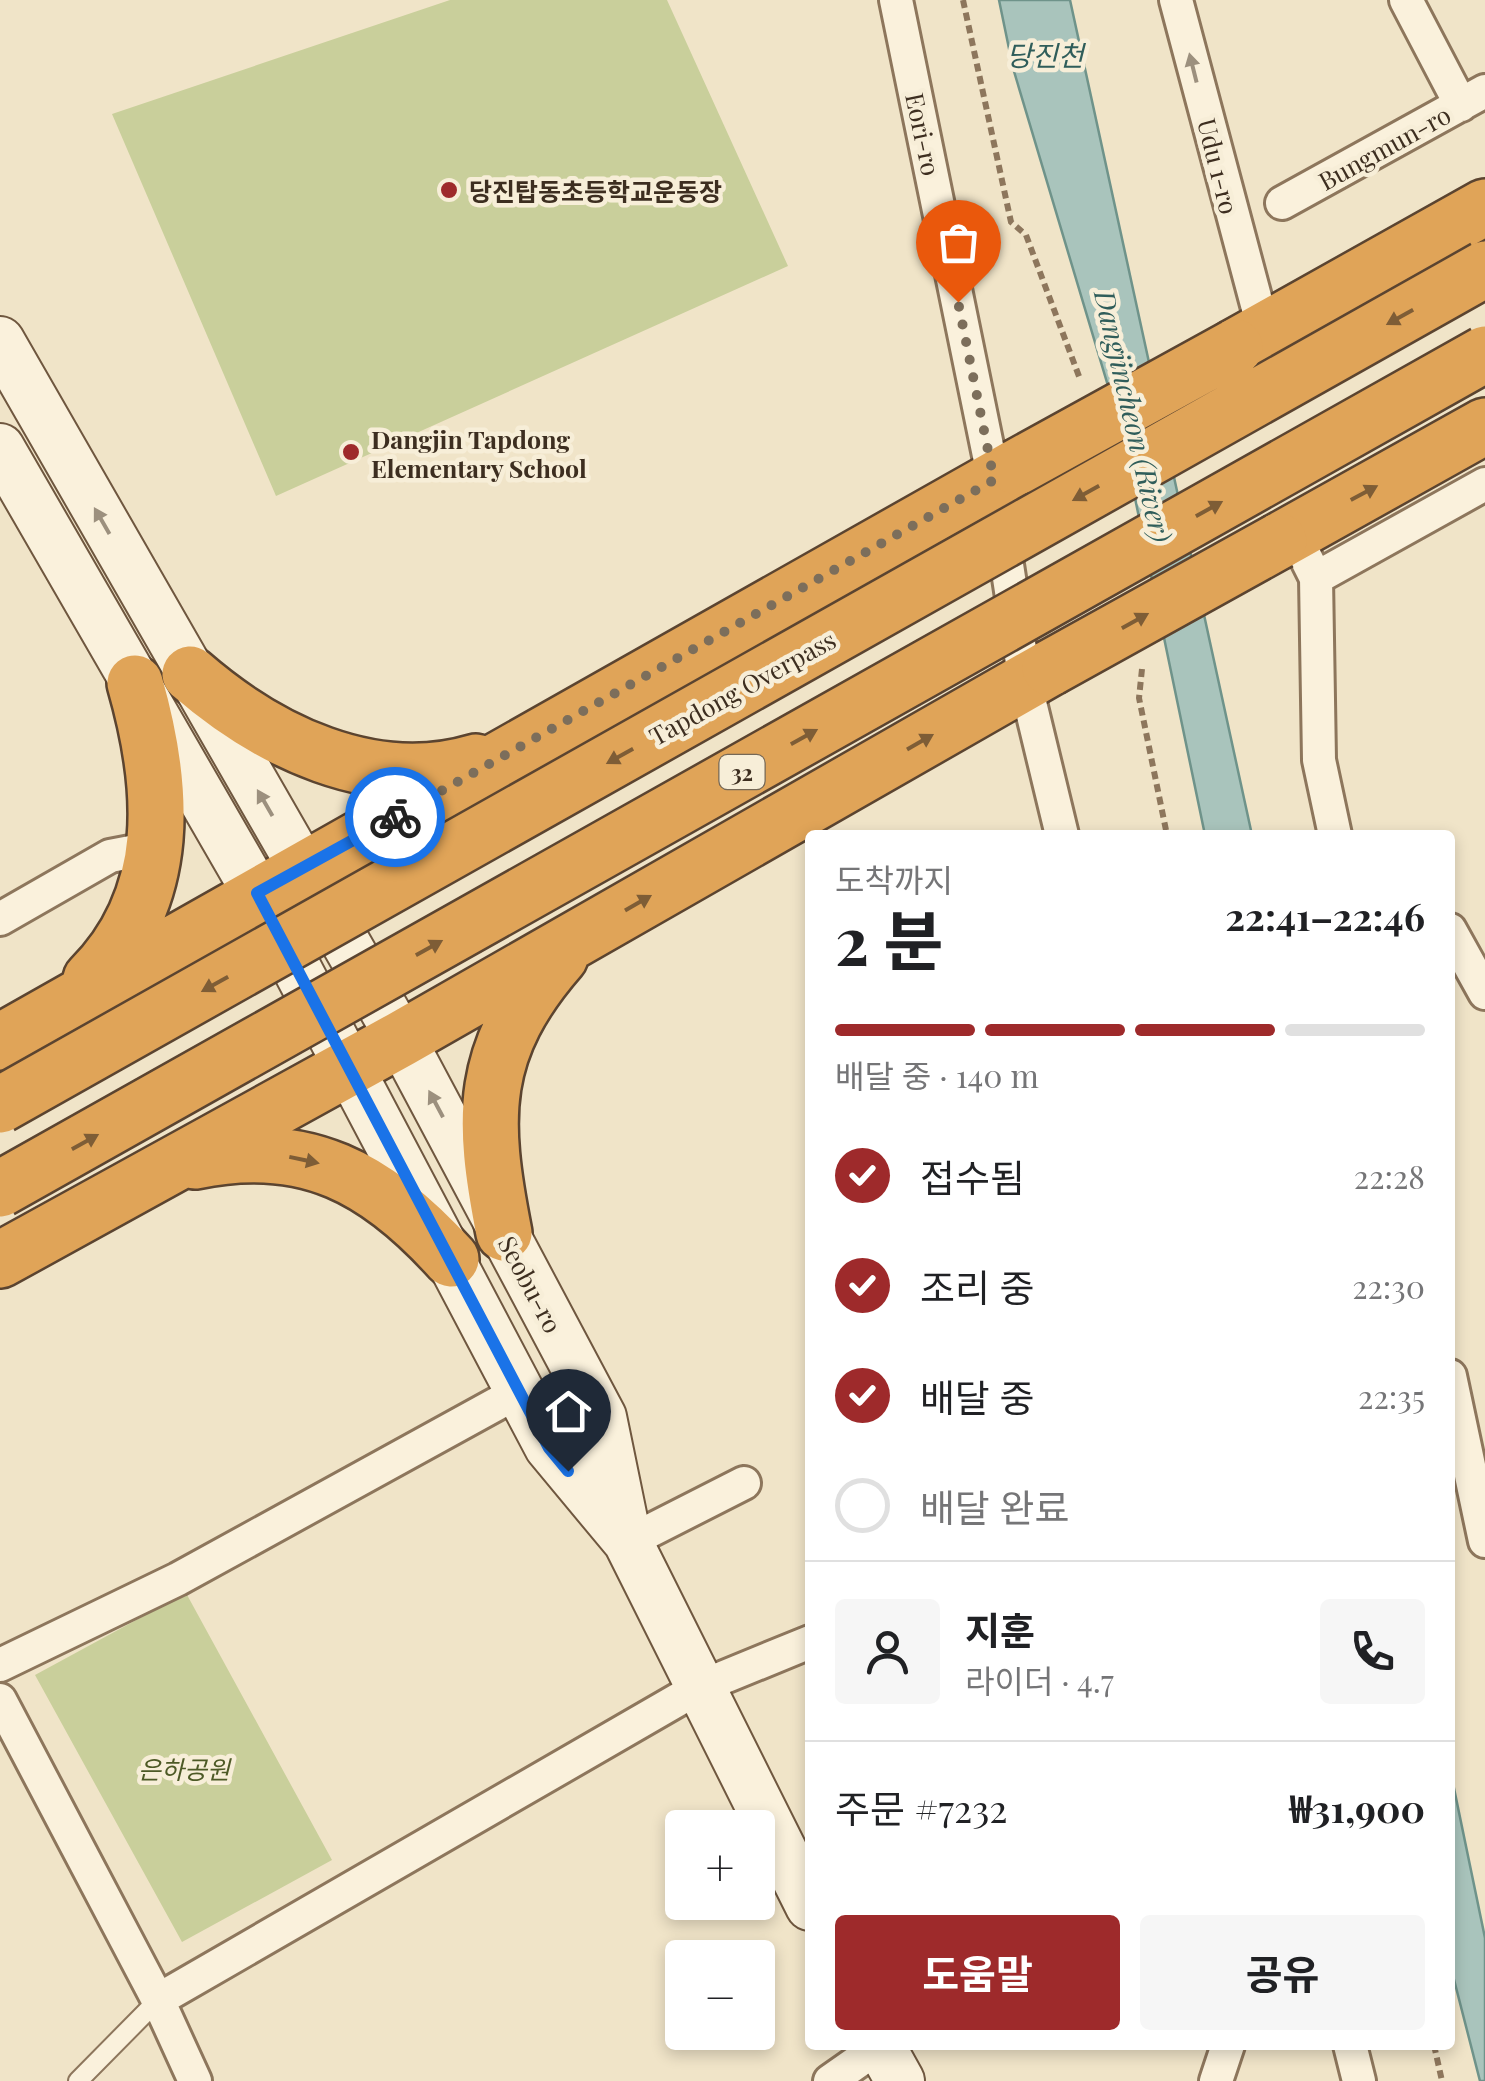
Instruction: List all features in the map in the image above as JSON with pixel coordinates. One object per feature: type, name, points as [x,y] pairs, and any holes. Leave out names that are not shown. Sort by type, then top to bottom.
[{"type":"highway","points":[[20,1032],[517,748],[1485,208]]},
{"type":"highway","name":"Tapdong Overpass","points":[[0,1105],[1485,269]]},
{"type":"highway","name":"32","points":[[0,1190],[1485,354]]},
{"type":"highway","points":[[0,1260],[402,1038],[1038,675],[1296,550],[1485,426]]},
{"type":"highway","points":[[190,674],[270,732],[357,766],[450,768],[517,748]]},
{"type":"highway","points":[[20,1032],[88,982],[124,942],[151,882],[157,846],[154,765],[135,683]]},
{"type":"highway","points":[[504,1233],[488,1145],[492,1076],[518,1010],[562,954],[591,930]]},
{"type":"highway","points":[[173,1165],[249,1154],[324,1165],[393,1200],[451,1259]]},
{"type":"main road","points":[[0,341],[190,674],[281,881]]},
{"type":"main road","points":[[0,448],[135,683],[281,881]]},
{"type":"main road","name":"Seobu-ro","points":[[281,881],[402,1038],[602,1418],[628,1542]]},
{"type":"main road","name":"Seobu-ro","points":[[281,881],[350,1067],[549,1448],[628,1542],[805,1896]]},
{"type":"main road","points":[[883,2050],[900,2081]]},
{"type":"street","name":"Eori-ro","points":[[896,0],[1006,473],[1008,564],[1038,675],[1061,830]]},
{"type":"street","name":"Udu 1-ro","points":[[1176,0],[1250,339]]},
{"type":"street","points":[[1406,0],[1473,98]]},
{"type":"street","name":"Bungmun-ro","points":[[1282,203],[1473,98]]},
{"type":"street","points":[[1334,830],[1319,760],[1296,550],[1485,484]]},
{"type":"street","points":[[0,919],[110,856],[157,846]]},
{"type":"street","points":[[1455,939],[1485,993]]},
{"type":"street","points":[[0,1665],[178,1580],[520,1392]]},
{"type":"street","points":[[1455,1399],[1485,1540]]},
{"type":"street","points":[[628,1542],[744,1484]]},
{"type":"street","points":[[158,2000],[700,1687],[805,1644]]},
{"type":"street","points":[[0,1700],[158,2000],[195,2081]]},
{"type":"street","points":[[830,2081],[873,2050]]},
{"type":"street","points":[[1216,2081],[1226,2050]]},
{"type":"street","points":[[1351,2050],[1359,2081]]},
{"type":"lane","points":[[78,2081],[158,2000]]},
{"type":"path","points":[[1435,2050],[1442,2081]]},
{"type":"green space","name":"당진탑동초등학교운동장","points":[[450,0],[667,0],[788,266],[276,496],[112,114]]},
{"type":"green space","name":"은하공원","points":[[186,1593],[332,1860],[182,1942],[35,1675]]},
{"type":"water","name":"당진천","points":[[999,0],[1070,0],[1251,830],[1204,830],[1120,426],[1013,68]]},
{"type":"water","points":[[1455,1793],[1485,1938],[1485,2081],[1480,2081],[1455,1984]]},
{"type":"way so far","points":[[395,817],[994,480],[958,302]]},
{"type":"place","name":"당진탑동초등학교운동장","points":[[449,190]]},
{"type":"place","name":"Dangjin Tapdong Elementary School","points":[[351,452]]},
{"type":"route","points":[[395,817],[257,893],[549,1448],[568,1471]]},
{"type":"water label","name":"Dangjincheon (River)","points":[[1134,416]]}]
